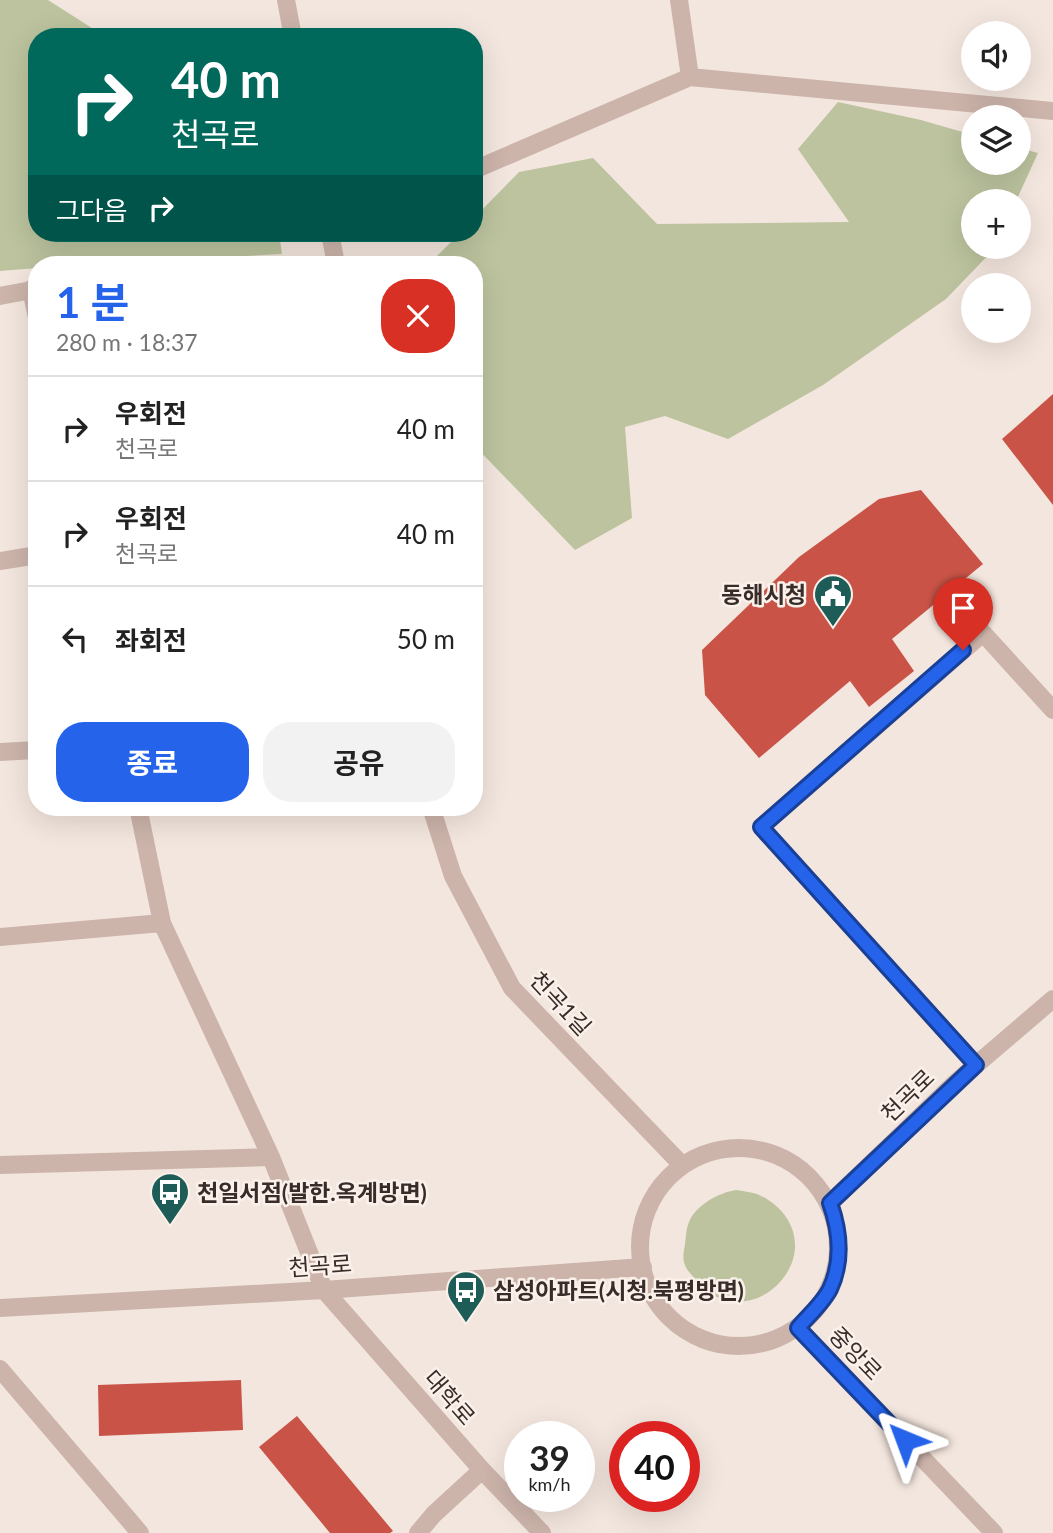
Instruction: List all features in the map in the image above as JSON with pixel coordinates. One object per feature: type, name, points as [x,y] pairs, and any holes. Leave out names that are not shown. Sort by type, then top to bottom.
[{"type":"street","points":[[286,0],[291,28]]},
{"type":"street","points":[[679,0],[690,77]]},
{"type":"street","points":[[483,166],[690,77],[1053,111]]},
{"type":"street","points":[[0,296],[28,290]]},
{"type":"street","points":[[0,561],[28,556]]},
{"type":"street","points":[[976,1065],[761,827],[983,633],[1053,710]]},
{"type":"street","points":[[0,752],[28,750]]},
{"type":"street","name":"대학로","points":[[140,816],[163,923],[271,1157],[324,1290],[482,1470],[542,1533]]},
{"type":"street","name":"천곡1길","points":[[434,816],[453,876],[512,988],[682,1165]]},
{"type":"street","points":[[0,937],[163,923]]},
{"type":"street","name":"천곡로","points":[[830,1203],[976,1065],[1053,999]]},
{"type":"street","points":[[736,1146],[771,1151],[809,1174],[830,1203],[837,1222],[839,1257],[829,1291],[798,1328],[762,1344],[736,1347],[702,1340],[668,1318],[649,1289],[639,1253],[647,1208],[657,1189],[682,1165],[716,1149],[736,1146]]},
{"type":"street","points":[[0,1165],[271,1157]]},
{"type":"street","name":"천곡로","points":[[0,1308],[324,1290],[643,1267]]},
{"type":"street","name":"중앙로","points":[[798,1328],[994,1533]]},
{"type":"street","points":[[0,1369],[141,1533]]},
{"type":"street","points":[[418,1533],[434,1514],[482,1470]]},
{"type":"green space","points":[[0,0],[48,0],[92,28],[28,28],[28,242],[280,242],[282,254],[28,256],[28,269],[0,271]]},
{"type":"green space","points":[[838,102],[961,132],[961,175],[1028,175],[1022,189],[961,189],[961,259],[984,259],[971,273],[961,273],[961,283],[946,299],[823,385],[728,439],[665,416],[625,427],[632,518],[575,550],[483,454],[483,256],[437,256],[451,242],[483,242],[483,209],[519,172],[593,158],[657,224],[849,222],[798,149]]},
{"type":"green space","points":[[1031,151],[1038,153],[1031,168]]},
{"type":"green space","points":[[736,1190],[757,1194],[780,1210],[788,1220],[795,1244],[794,1256],[781,1281],[760,1297],[737,1302],[725,1300],[703,1288],[686,1268],[683,1257],[687,1227],[692,1216],[708,1201]]},
{"type":"building","points":[[1053,394],[1053,505],[1002,439]]},
{"type":"building","points":[[921,490],[983,564],[892,639],[914,671],[869,707],[850,681],[759,758],[705,695],[702,650],[799,557],[879,499]]},
{"type":"building","points":[[241,1380],[243,1430],[99,1436],[98,1385]]},
{"type":"building","points":[[297,1416],[393,1531],[330,1533],[259,1447]]},
{"type":"place","name":"동해시청","points":[[833,628]]},
{"type":"place","name":"천일서점(발한.옥계방면)","points":[[170,1226]]},
{"type":"place","name":"삼성아파트(시청.북평방면)","points":[[466,1324]]},
{"type":"route","points":[[905,1440],[798,1328],[829,1291],[839,1257],[837,1222],[830,1203],[976,1065],[761,827],[963,650]]}]
